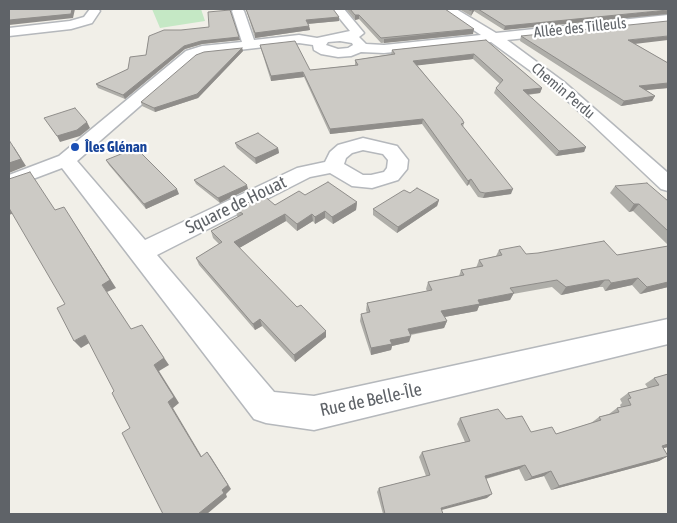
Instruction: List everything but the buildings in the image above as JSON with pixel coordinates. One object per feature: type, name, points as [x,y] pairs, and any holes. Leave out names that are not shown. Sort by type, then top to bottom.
[{"type":"street","points":[[338,9],[358,33],[346,37]]},
{"type":"street","name":"Chemin Perdu","points":[[448,9],[492,37],[559,85],[668,184]]},
{"type":"street","points":[[9,32],[77,23],[88,20],[94,11]]},
{"type":"street","points":[[238,11],[249,44]]},
{"type":"street","points":[[603,12],[624,23]]},
{"type":"street","name":"Allée des Tilleuls","points":[[320,42],[319,46],[322,49],[344,53],[358,48],[384,49],[668,19]]},
{"type":"street","points":[[9,182],[66,160],[191,54],[202,50],[299,39],[320,42],[334,37],[346,37],[356,40],[359,42],[358,48]]},
{"type":"street","name":"Rue de Belle-Île","points":[[66,160],[266,407],[314,413],[668,332]]},
{"type":"street","name":"Square de Houat","points":[[141,252],[304,172],[334,166]]},
{"type":"green space","points":[[152,9],[201,9],[205,21],[160,28]]},
{"type":"place","name":"Îles Glénan","points":[[75,147]]}]
